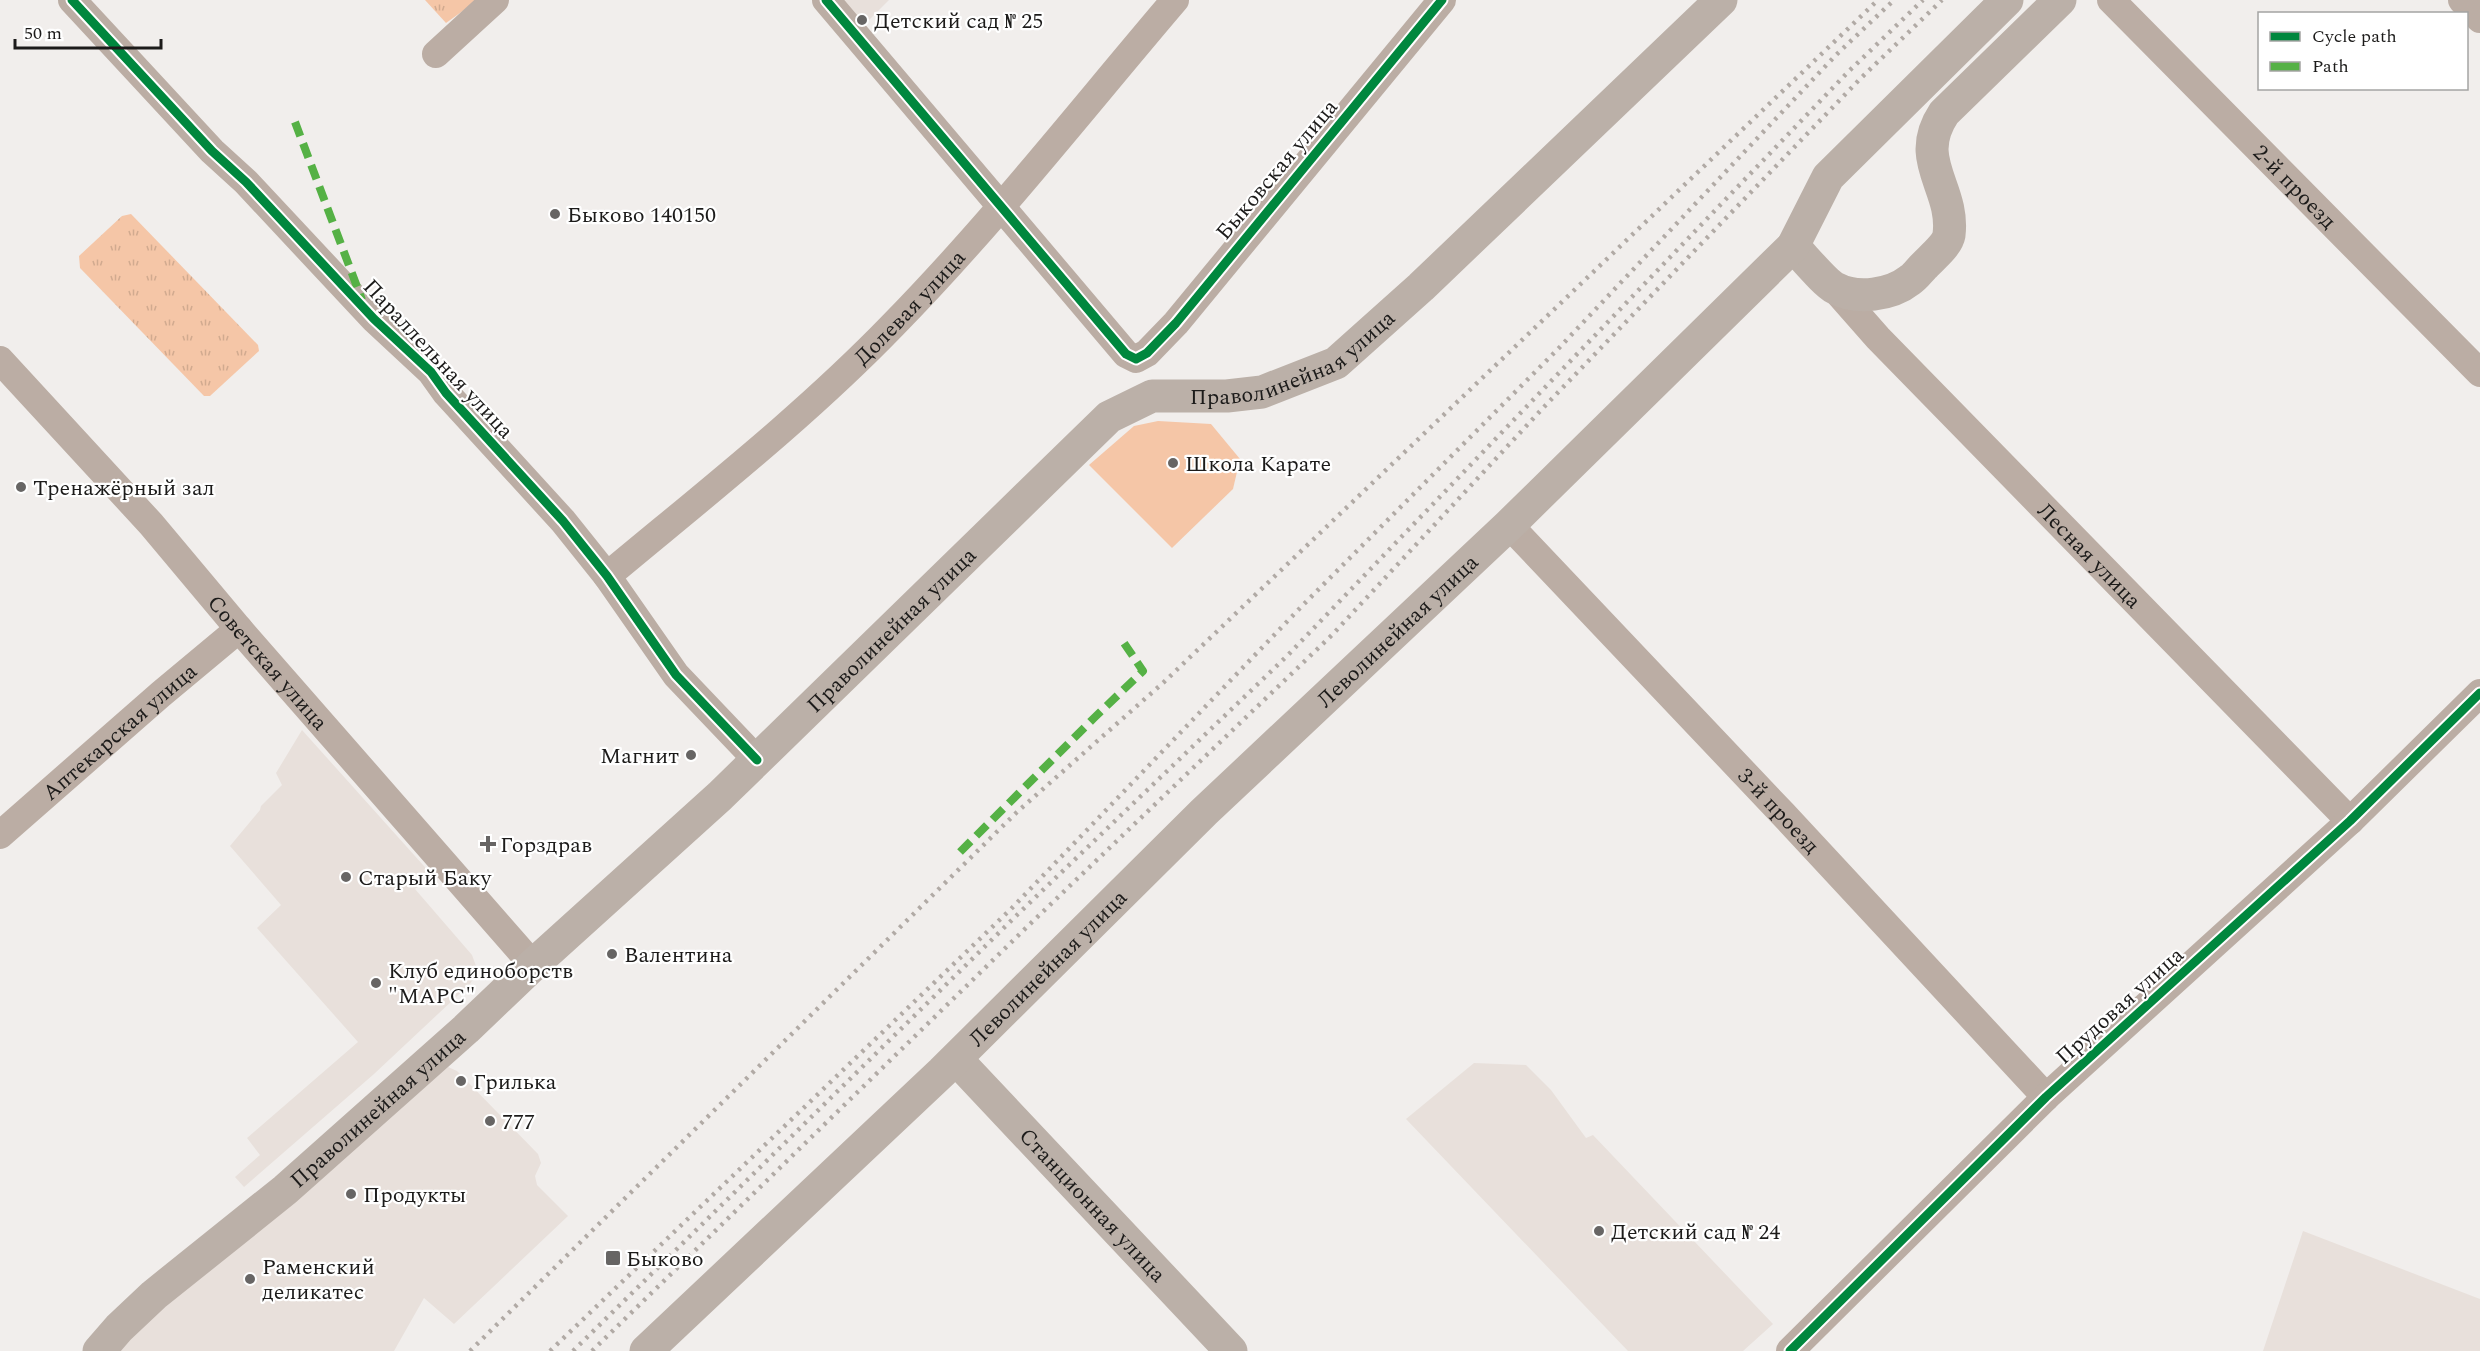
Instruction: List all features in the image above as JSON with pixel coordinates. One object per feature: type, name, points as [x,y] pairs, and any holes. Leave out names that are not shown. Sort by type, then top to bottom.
[{"type":"main road","name":"Праволинейная улица","points":[[99,1351],[153,1295],[285,1190],[466,1029],[533,965],[720,796],[1109,417],[1152,396],[1227,396],[1262,393],[1336,363],[1421,286],[1721,0]]},
{"type":"main road","name":"Леволинейная улица","points":[[646,1351],[956,1059],[1204,812],[1509,525],[1793,246],[1828,177],[2007,0]]},
{"type":"main road","points":[[1793,246],[1834,288],[1853,294],[1869,295],[1888,291],[1910,281],[1948,239],[1950,214],[1935,174],[1931,150],[1934,127],[1944,113],[2060,0]]},
{"type":"main road","name":"Станционная улица","points":[[956,1059],[1231,1351]]},
{"type":"street","name":"Параллельная улица","points":[[72,0],[212,151],[246,182],[374,318],[431,372],[446,393],[563,521],[607,576],[676,675],[757,760]]},
{"type":"street","points":[[436,54],[495,0]]},
{"type":"street","points":[[826,0],[1002,206]]},
{"type":"street","name":"Долевая улица","points":[[607,576],[834,384],[894,325],[1002,206],[1175,0]]},
{"type":"street","name":"Быковская улица","points":[[1002,206],[1126,354],[1136,359],[1176,323],[1442,0]]},
{"type":"street","name":"2-й проезд","points":[[2111,0],[2480,373]]},
{"type":"street","points":[[2462,0],[2480,19]]},
{"type":"street","name":"Лесная улица","points":[[1834,288],[1878,338],[2350,821]]},
{"type":"street","name":"Советская улица","points":[[0,360],[151,524],[239,629],[533,965]]},
{"type":"street","name":"3-й проезд","points":[[1509,525],[1783,813],[2046,1097]]},
{"type":"street","name":"Аптекарская улица","points":[[0,835],[239,629]]},
{"type":"street","name":"Прудовая улица","points":[[1790,1351],[2046,1097],[2350,821],[2480,693]]},
{"type":"shaded area","name":"Детский сад № 25","points":[[839,0],[889,0],[861,28]]},
{"type":"shaded area","points":[[302,730],[432,875],[415,889],[472,955],[476,974],[470,984],[374,1074],[244,1187],[235,1177],[260,1155],[247,1138],[358,1042],[257,928],[281,905],[230,846],[261,806],[282,785],[276,773]]},
{"type":"shaded area","name":"Детский сад № 24","points":[[1474,1063],[1526,1065],[1551,1090],[1586,1138],[1593,1135],[1773,1324],[1743,1351],[1628,1351],[1406,1119]]},
{"type":"shaded area","points":[[448,1067],[457,1071],[538,1154],[541,1163],[535,1176],[537,1185],[568,1216],[454,1324],[424,1298],[394,1351],[117,1351],[119,1338]]},
{"type":"shaded area","points":[[2303,1231],[2480,1299],[2480,1351],[2263,1351]]},
{"type":"green space","points":[[425,0],[478,0],[446,23]]},
{"type":"green space","points":[[131,214],[258,345],[259,351],[210,396],[204,396],[80,268],[79,256],[122,216]]},
{"type":"green space","points":[[1158,421],[1211,424],[1240,459],[1233,489],[1172,548],[1089,465],[1134,426]]},
{"type":"railway","points":[[470,1351],[1017,812],[1164,682],[1878,0]]},
{"type":"railway","points":[[550,1351],[1011,909],[1302,606],[1558,349],[1836,55],[1894,0]]},
{"type":"railway","points":[[573,1351],[1018,914],[1287,656],[1848,72],[1923,0]]},
{"type":"railway","points":[[592,1351],[1030,924],[1332,635],[1543,408],[1860,79],[1942,0]]},
{"type":"marked path","points":[[295,122],[362,300]]},
{"type":"marked path","points":[[960,852],[1143,671],[1124,643]]},
{"type":"cycle path","points":[[72,0],[212,151],[246,182],[374,319],[431,372],[446,393],[563,521],[607,576],[676,675],[757,760]]},
{"type":"cycle path","points":[[826,0],[1126,354],[1136,359],[1147,353],[1176,323],[1442,0]]},
{"type":"cycle path","points":[[1790,1351],[2046,1097],[2350,821],[2480,693]]},
{"type":"place","name":"Детский сад № 25","points":[[862,20]]},
{"type":"place","name":"Быково 140150","points":[[555,214]]},
{"type":"place","name":"Школа Карате","points":[[1173,463]]},
{"type":"place","name":"Тренажёрный зал","points":[[21,487]]},
{"type":"place","name":"Магнит","points":[[691,755]]},
{"type":"place","name":"Горздрав","points":[[488,844]]},
{"type":"place","name":"Старый Баку","points":[[346,877]]},
{"type":"place","name":"Валентина","points":[[612,954]]},
{"type":"place","name":"Клуб единоборств \"МАРС\"","points":[[376,983]]},
{"type":"place","name":"Грилька","points":[[461,1081]]},
{"type":"place","name":"777","points":[[490,1121]]},
{"type":"place","name":"Продукты","points":[[351,1194]]},
{"type":"place","name":"Детский сад № 24","points":[[1599,1231]]},
{"type":"place","name":"Быково","points":[[613,1258]]},
{"type":"place","name":"Раменский деликатес","points":[[250,1279]]}]
